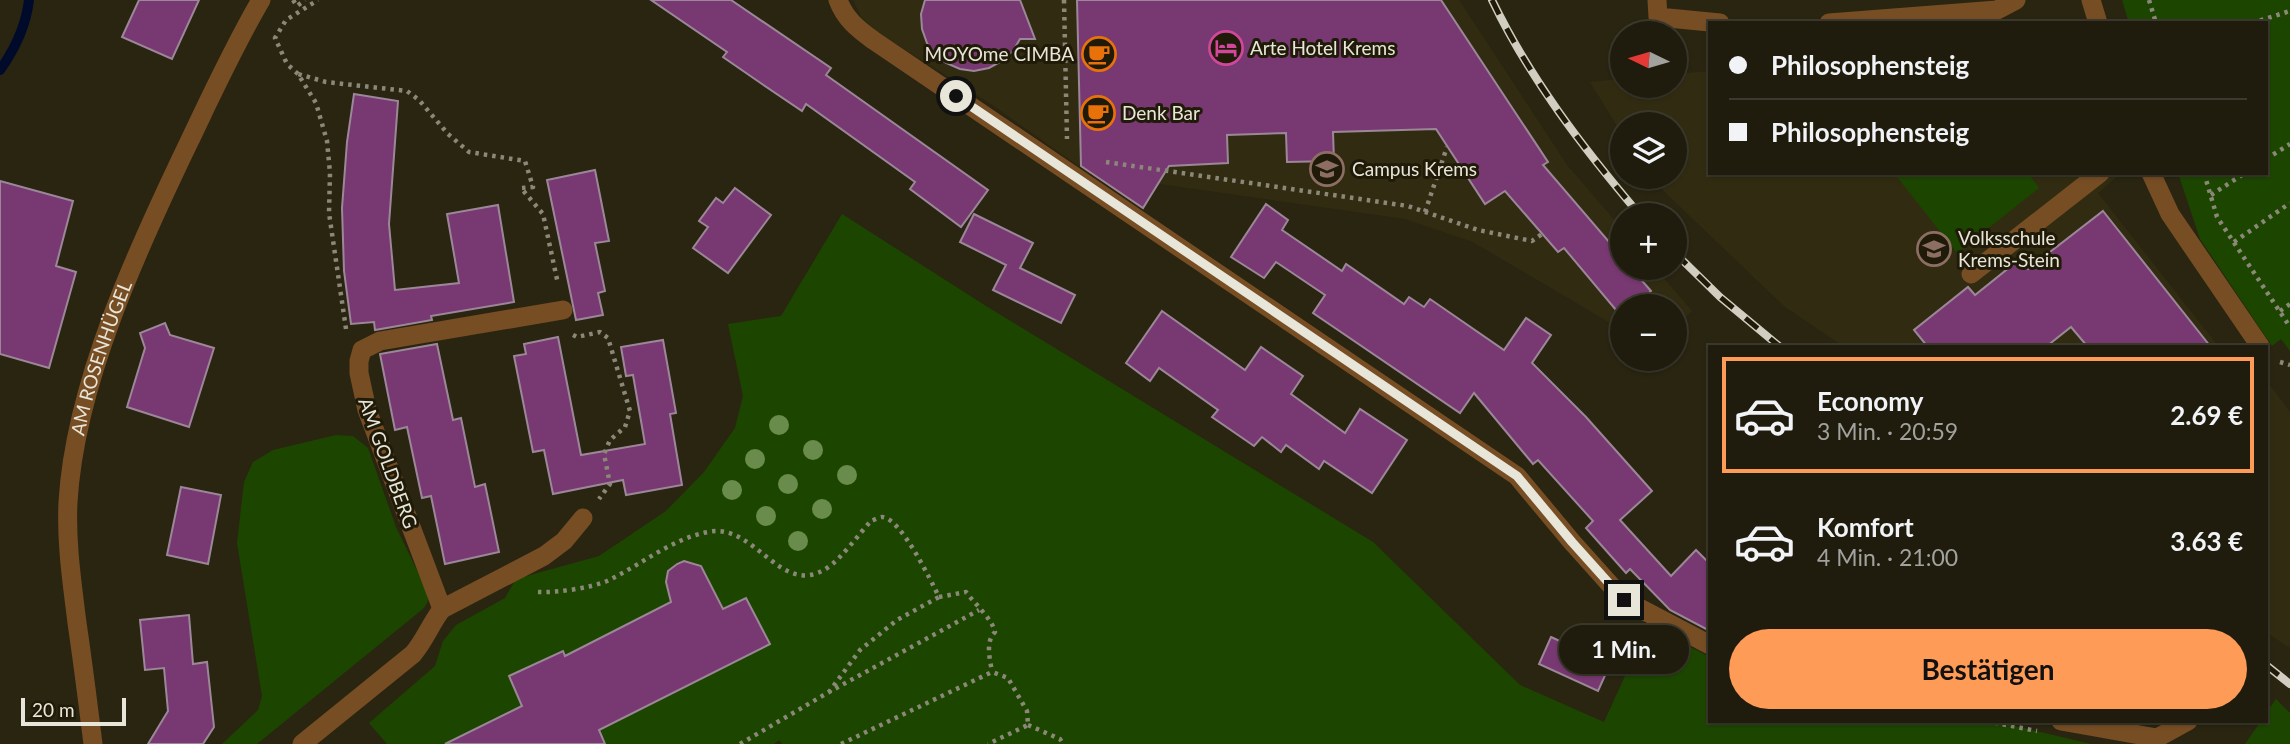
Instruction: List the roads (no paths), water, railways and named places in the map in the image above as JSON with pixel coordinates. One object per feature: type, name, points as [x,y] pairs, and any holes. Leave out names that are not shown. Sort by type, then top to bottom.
[{"type":"street","name":"AM ROSENHÜGEL","points":[[93,744],[68,554],[68,500],[77,438],[118,301],[161,200],[243,30],[261,0]]},
{"type":"street","points":[[838,0],[854,26],[1517,476],[1624,600],[1708,644]]},
{"type":"street","points":[[1657,0],[1658,17],[1708,22]]},
{"type":"street","points":[[1853,21],[1997,9],[2017,0]]},
{"type":"street","points":[[2091,0],[2097,21]]},
{"type":"street","points":[[1971,274],[2097,175]]},
{"type":"street","points":[[2152,175],[2170,214],[2259,345]]},
{"type":"street","name":"AM GOLDBERG","points":[[442,609],[367,410],[359,373],[362,350],[380,341],[563,310]]},
{"type":"street","points":[[302,744],[413,654],[424,641],[442,609],[544,556],[564,541],[583,518]]},
{"type":"street","points":[[2072,723],[2157,738],[2184,723]]},
{"type":"waterway","points":[[0,70],[19,37],[29,0]]},
{"type":"railway","points":[[1492,0],[1540,85],[1630,203]]},
{"type":"railway","points":[[1687,265],[1720,297],[1778,345]]},
{"type":"railway","points":[[2268,667],[2290,684]]},
{"type":"place","name":"Arte Hotel Krems","points":[[1226,48]]},
{"type":"place","name":"MOYOme CIMBA","points":[[1099,54]]},
{"type":"place","name":"Denk Bar","points":[[1098,113]]},
{"type":"place","name":"Campus Krems","points":[[1327,169]]},
{"type":"place","name":"Volksschule Krems-Stein","points":[[1934,249]]}]
